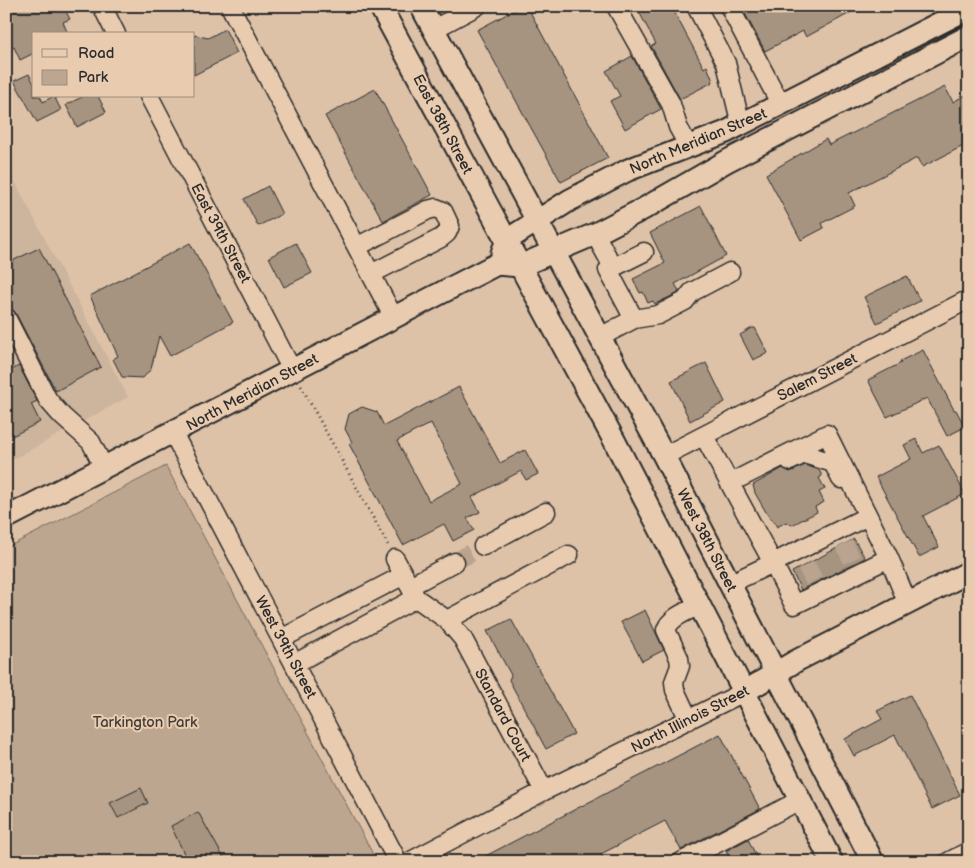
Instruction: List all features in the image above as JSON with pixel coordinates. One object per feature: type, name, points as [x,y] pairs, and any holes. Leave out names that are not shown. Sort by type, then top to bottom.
[{"type":"main road","name":"East 38th Street","points":[[380,6],[507,240]]},
{"type":"main road","points":[[421,6],[537,221]]},
{"type":"main road","name":"North Meridian Street","points":[[507,240],[570,200],[628,170],[741,125],[969,8]]},
{"type":"main road","name":"North Meridian Street","points":[[6,518],[497,264],[520,266],[595,234],[727,161],[969,36]]},
{"type":"main road","name":"West 38th Street","points":[[537,221],[664,456],[873,862]]},
{"type":"main road","points":[[497,264],[507,240]]},
{"type":"main road","points":[[507,240],[614,440],[832,862]]},
{"type":"main road","name":"North Illinois Street","points":[[744,692],[776,673],[969,572]]},
{"type":"street","points":[[102,6],[115,32]]},
{"type":"street","points":[[230,6],[375,272]]},
{"type":"street","points":[[434,30],[477,6]]},
{"type":"street","points":[[616,6],[671,104],[678,127],[689,147]]},
{"type":"street","points":[[696,6],[726,64],[741,125]]},
{"type":"street","points":[[729,6],[781,105]]},
{"type":"street","name":"East 39th Street","points":[[151,98],[292,370]]},
{"type":"street","points":[[327,174],[364,243],[394,318]]},
{"type":"street","points":[[364,243],[428,210],[436,208],[443,211],[450,226],[447,233],[375,272]]},
{"type":"street","points":[[595,234],[613,267]]},
{"type":"street","points":[[634,319],[608,270],[644,252]]},
{"type":"street","points":[[600,337],[634,319],[658,315],[686,301],[692,292],[730,272]]},
{"type":"street","name":"Salem Street","points":[[664,456],[969,299]]},
{"type":"street","points":[[6,317],[48,400],[62,416],[91,442],[104,468]]},
{"type":"street","name":"West 39th Street","points":[[173,433],[398,862]]},
{"type":"street","points":[[734,481],[827,434],[889,558],[908,604]]},
{"type":"street","points":[[704,436],[734,481],[772,563],[794,605],[858,570],[889,558]]},
{"type":"street","points":[[734,481],[746,483],[804,454],[833,463],[853,503],[844,533]]},
{"type":"street","points":[[483,546],[546,512]]},
{"type":"street","points":[[729,584],[772,563],[802,557],[844,533],[868,516]]},
{"type":"street","points":[[447,620],[569,555]]},
{"type":"street","points":[[395,559],[410,586]]},
{"type":"street","points":[[281,639],[410,586],[455,562]]},
{"type":"street","points":[[294,664],[410,586]]},
{"type":"street","name":"Standard Court","points":[[410,586],[447,620],[463,639],[544,791]]},
{"type":"street","points":[[689,720],[674,690],[674,682],[680,666],[679,658],[666,630],[668,624],[674,619],[700,605]]},
{"type":"street","name":"North Illinois Street","points":[[409,862],[544,791],[744,692]]},
{"type":"street","points":[[681,862],[800,800]]},
{"type":"street","points":[[948,862],[969,851]]},
{"type":"path","points":[[306,394],[395,559]]},
{"type":"shaded area","points":[[6,165],[128,397],[6,463]]},
{"type":"green space","name":"Tarkington Park","points":[[166,466],[375,858],[368,862],[6,862],[6,548]]},
{"type":"building","points":[[13,6],[63,6],[70,19],[63,22],[67,32],[32,32],[32,54],[20,60],[14,47],[6,51],[6,10]]},
{"type":"building","points":[[522,6],[527,6],[608,158],[561,182],[477,30]]},
{"type":"building","points":[[636,6],[671,6],[704,68],[707,66],[713,81],[711,83],[680,99],[651,46],[656,44]]},
{"type":"building","points":[[741,6],[863,6],[806,37],[803,31],[765,51]]},
{"type":"building","points":[[225,29],[237,53],[195,74],[195,35],[208,38]]},
{"type":"building","points":[[632,56],[661,109],[625,129],[610,101],[620,96],[606,71]]},
{"type":"building","points":[[29,74],[32,80],[32,98],[41,98],[43,102],[55,98],[61,110],[37,122],[14,81]]},
{"type":"building","points":[[945,87],[953,102],[969,93],[969,143],[922,167],[917,158],[849,193],[855,206],[822,223],[824,228],[801,240],[766,174],[826,139],[829,145]]},
{"type":"building","points":[[375,89],[432,195],[383,221],[325,116]]},
{"type":"building","points":[[80,98],[99,98],[106,112],[77,127],[66,105]]},
{"type":"building","points":[[268,186],[282,214],[258,226],[244,199]]},
{"type":"building","points":[[701,206],[726,256],[675,284],[679,291],[678,293],[655,304],[653,301],[648,303],[643,292],[640,293],[633,279],[665,263],[650,233]]},
{"type":"building","points":[[190,243],[233,322],[170,356],[159,336],[151,369],[143,378],[122,377],[113,359],[118,356],[90,296]]},
{"type":"building","points":[[296,243],[312,273],[284,287],[269,257]]},
{"type":"building","points":[[39,248],[101,367],[56,391],[15,312],[6,306],[6,264]]},
{"type":"building","points":[[907,276],[920,301],[877,323],[864,297]]},
{"type":"building","points":[[755,328],[768,353],[753,360],[740,335]]},
{"type":"building","points":[[923,350],[954,410],[956,410],[965,427],[947,436],[927,398],[887,417],[868,380]]},
{"type":"building","points":[[706,363],[725,402],[690,421],[671,381]]},
{"type":"building","points":[[19,366],[37,401],[31,404],[40,422],[6,439],[6,373]]},
{"type":"building","points":[[459,387],[500,463],[525,450],[538,474],[526,480],[521,471],[472,497],[480,512],[467,518],[474,530],[453,541],[444,524],[403,545],[349,444],[352,442],[345,429],[349,414],[362,407],[377,412],[384,426]],"holes":[[[431,423],[462,484],[429,501],[397,441]]]},
{"type":"building","points":[[916,439],[923,453],[939,445],[965,494],[923,516],[939,547],[919,557],[876,477],[911,459],[904,445]]},
{"type":"building","points":[[805,465],[819,470],[822,476],[819,478],[825,489],[819,492],[824,502],[815,507],[817,512],[792,525],[786,522],[777,527],[773,520],[770,519],[755,493],[753,485],[783,468],[790,472]]},
{"type":"building","points":[[854,539],[865,558],[801,590],[792,572]]},
{"type":"building","points":[[645,610],[664,650],[642,661],[621,622]]},
{"type":"building","points":[[511,619],[574,734],[546,749],[509,680],[511,675],[487,631]]},
{"type":"building","points":[[910,695],[960,795],[932,809],[895,735],[854,756],[845,739],[882,719],[877,711]]},
{"type":"building","points":[[720,734],[760,809],[681,850],[665,821],[601,854],[605,862],[474,862]]},
{"type":"building","points":[[141,788],[148,803],[118,818],[110,803]]},
{"type":"building","points":[[198,812],[226,862],[188,862],[171,826]]},
{"type":"building","points":[[748,839],[759,862],[731,862],[726,851]]},
{"type":"tunnel","points":[[844,544],[856,568]]},
{"type":"tunnel","points":[[455,562],[483,546]]},
{"type":"tunnel","points":[[806,565],[818,588]]}]
